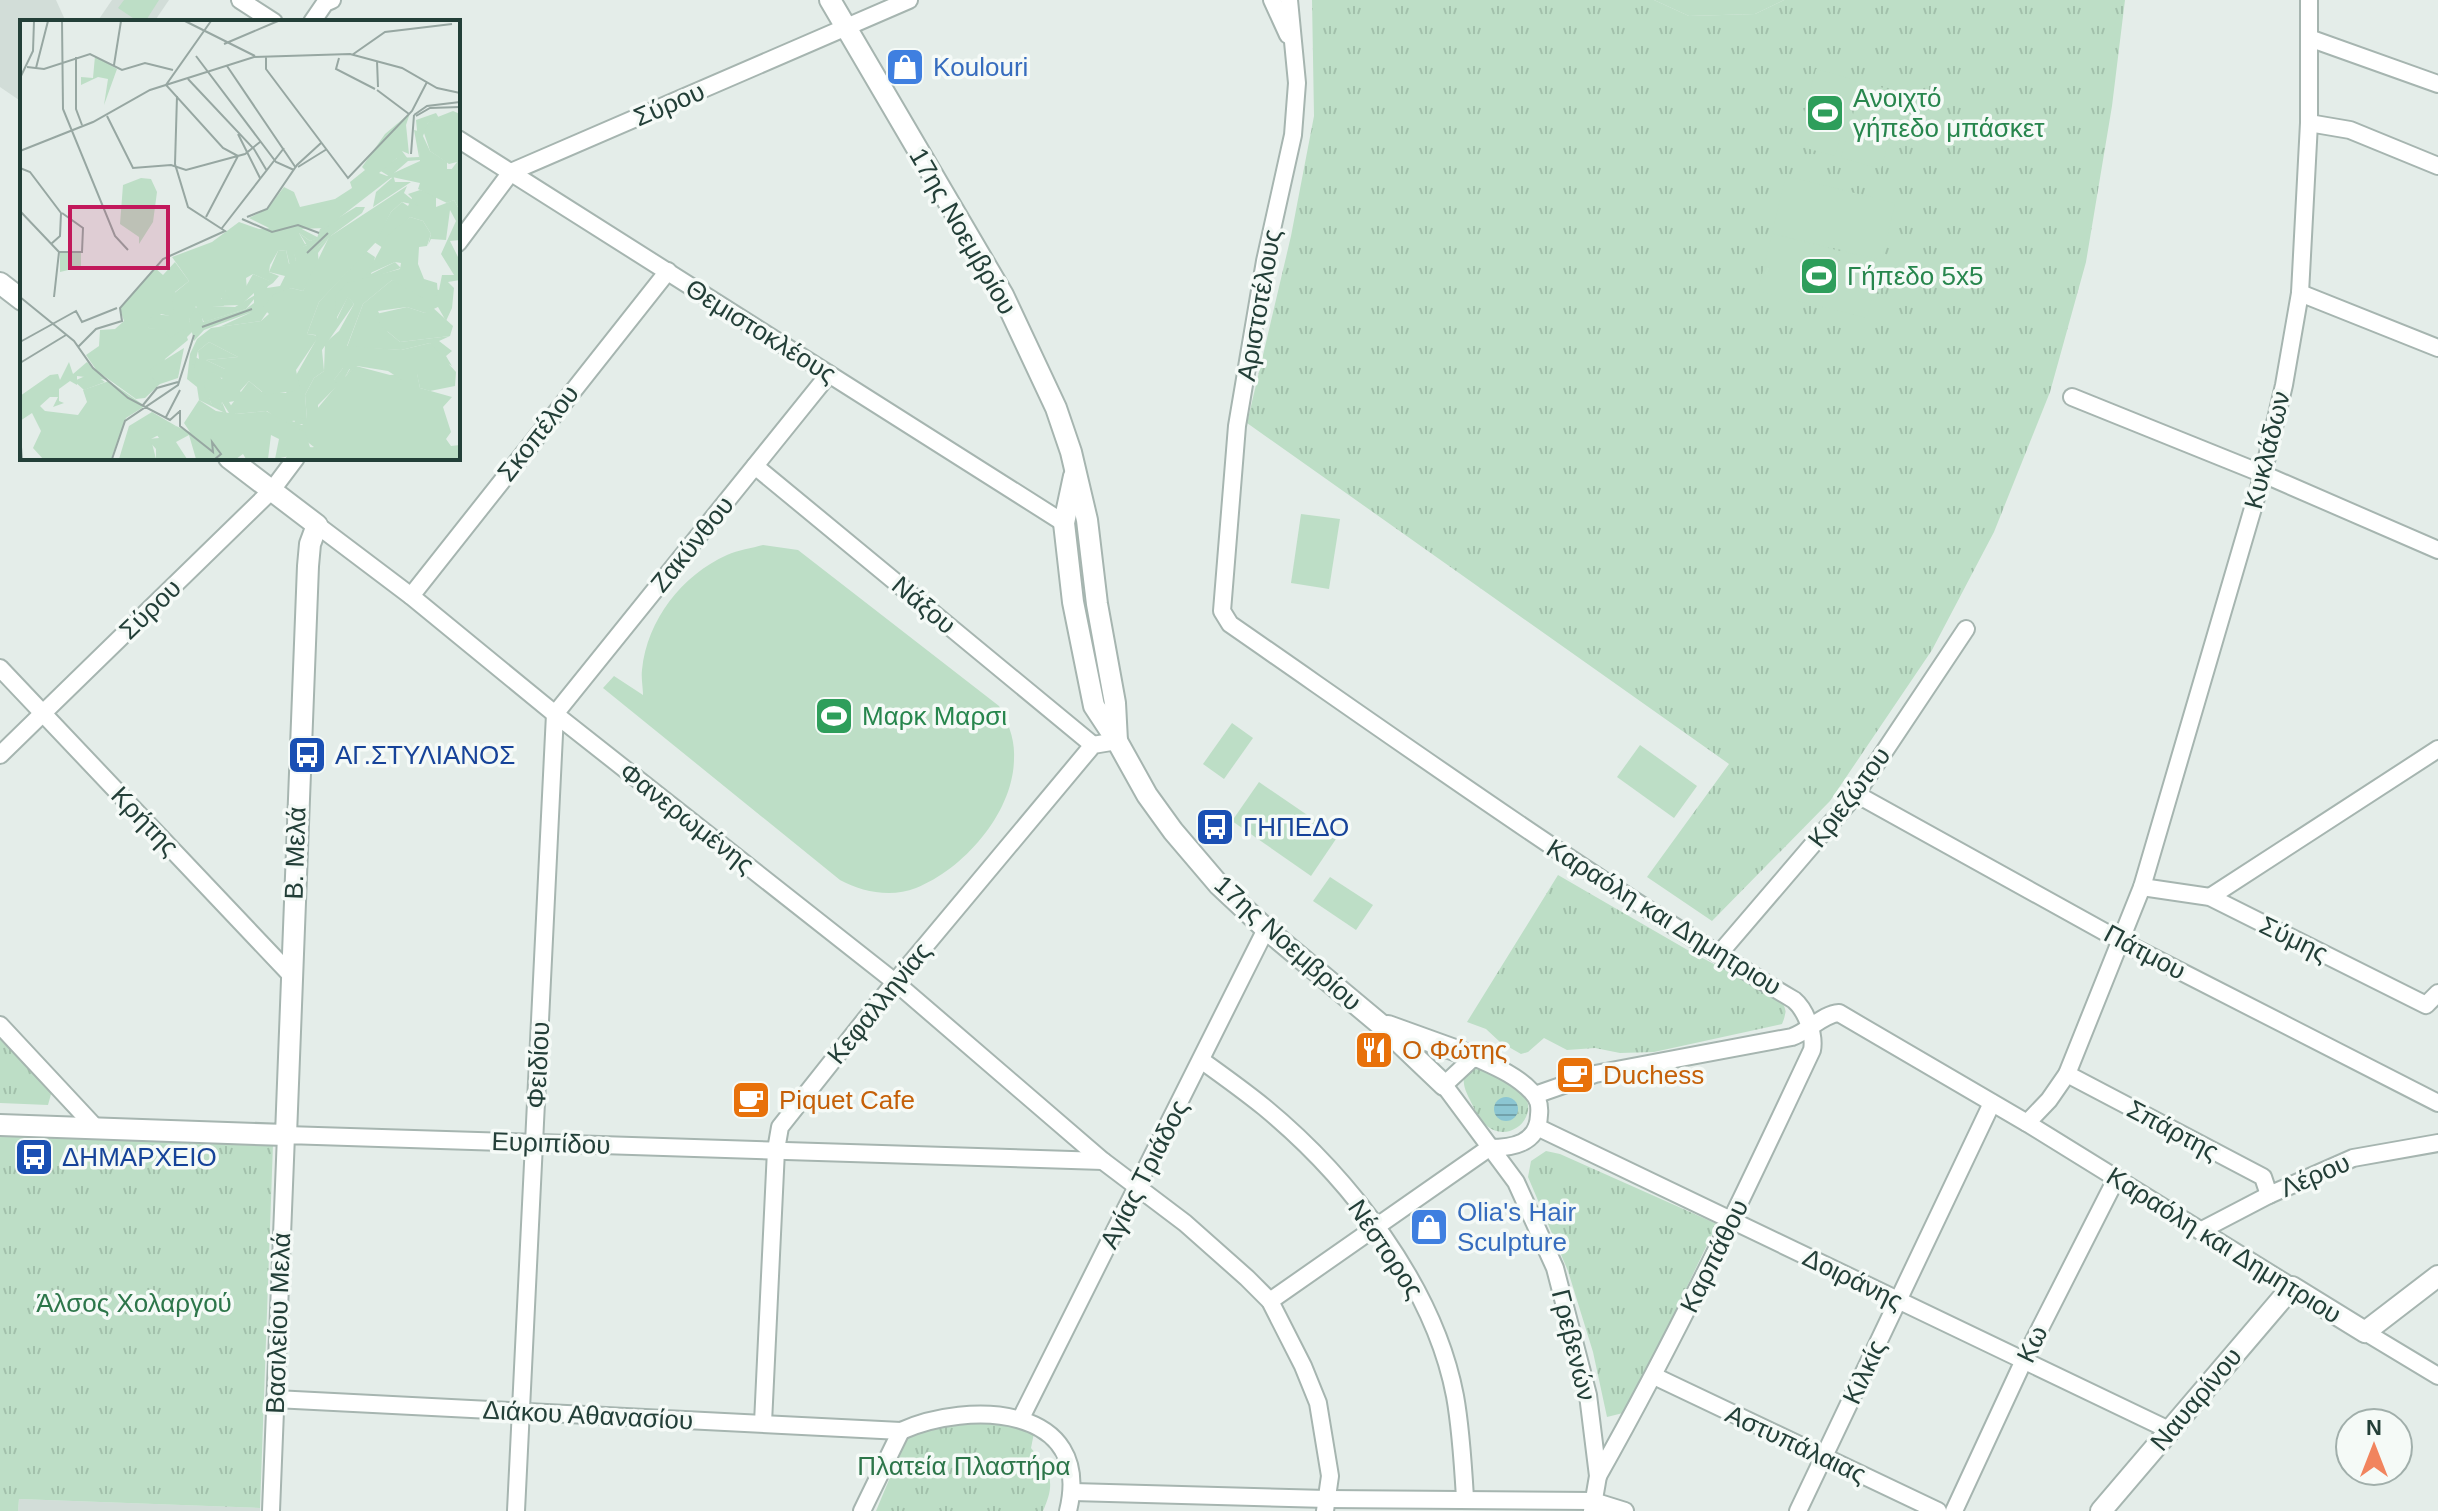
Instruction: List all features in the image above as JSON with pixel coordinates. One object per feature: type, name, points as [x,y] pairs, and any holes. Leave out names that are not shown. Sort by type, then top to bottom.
[{"type":"street","points":[[240,0],[271,20]]},
{"type":"street","points":[[313,20],[325,3],[332,0]]},
{"type":"street","name":"17ης Νοεμβρίου","points":[[830,0],[1003,295],[1056,408],[1087,520],[1097,604],[1115,703],[1117,741]]},
{"type":"street","name":"Σύρου","points":[[460,240],[511,172],[909,0]]},
{"type":"street","points":[[1272,0],[1296,51]]},
{"type":"street","name":"Αριστοτέλους","points":[[1222,611],[1237,426],[1265,261],[1293,135],[1297,83],[1289,0]]},
{"type":"street","name":"Κυκλάδων","points":[[2027,1123],[2049,1100],[2067,1074],[2142,887],[2263,474],[2284,385],[2300,293],[2309,123],[2309,0]]},
{"type":"street","points":[[2309,38],[2438,84]]},
{"type":"street","points":[[2309,123],[2350,130],[2438,166]]},
{"type":"street","name":"Θεμιστοκλέους","points":[[460,140],[1064,523]]},
{"type":"street","name":"Σκοπέλου","points":[[411,596],[668,271]]},
{"type":"street","points":[[0,283],[20,298]]},
{"type":"street","points":[[2300,293],[2438,348]]},
{"type":"street","name":"Ζακύνθου","points":[[555,714],[829,374]]},
{"type":"street","points":[[2072,397],[2263,474],[2438,550]]},
{"type":"street","name":"Φανερωμένης","points":[[232,460],[411,596],[555,714],[895,982],[1103,1161],[1197,1233],[1270,1301]]},
{"type":"street","name":"Σύρου","points":[[0,755],[272,490],[294,460]]},
{"type":"street","name":"Νάξου","points":[[755,466],[1093,745]]},
{"type":"street","name":"17ης Νοεμβρίου","points":[[1075,472],[1064,523],[1070,583],[1094,706],[1147,795],[1219,885],[1266,929],[1380,1024],[1444,1085]]},
{"type":"street","name":"Β. Μελά","points":[[286,1135],[308,566],[310,544],[317,525]]},
{"type":"street","name":"Καραόλη και Δημητριου","points":[[1222,611],[1230,624],[1480,798],[1679,931],[1801,1005],[1810,1029],[1832,1013],[1844,1014],[2438,1376]]},
{"type":"street","name":"Κριεζώτου","points":[[1719,954],[1856,794],[1966,629]]},
{"type":"street","name":"Κρήτης","points":[[0,668],[290,974]]},
{"type":"street","name":"Φειδίου","points":[[516,1511],[555,714]]},
{"type":"street","points":[[1093,745],[1117,741]]},
{"type":"street","name":"Κεφαλληνίας","points":[[763,1423],[776,1150],[780,1127],[895,982],[1093,745]]},
{"type":"street","points":[[2210,897],[2438,749]]},
{"type":"street","name":"Πάτμου","points":[[1856,794],[2121,941],[2438,1103]]},
{"type":"street","name":"Σύμης","points":[[2142,887],[2210,897],[2426,1005],[2438,993]]},
{"type":"street","name":"Αγίας Τριάδος","points":[[1021,1418],[1266,929]]},
{"type":"street","name":"17ης Νοεμβρίου","points":[[1380,1024],[1474,1057]]},
{"type":"street","points":[[0,1025],[97,1129]]},
{"type":"street","points":[[1535,1095],[1595,1074],[1764,1043],[1792,1037],[1810,1029]]},
{"type":"street","name":"Καρπάθου","points":[[1598,1476],[1654,1376],[1732,1221],[1812,1050],[1810,1029]]},
{"type":"street","points":[[1326,1505],[1330,1476],[1318,1403],[1270,1301],[1489,1148],[1518,1146],[1537,1127],[1539,1110],[1535,1095],[1513,1075],[1474,1057],[1444,1085]]},
{"type":"street","name":"Νέστορος","points":[[1201,1060],[1265,1108],[1332,1172],[1411,1278],[1435,1329],[1454,1394],[1465,1498]]},
{"type":"street","name":"Σπάρτης","points":[[2067,1074],[2263,1177],[2269,1195]]},
{"type":"street","name":"Γρεβενών","points":[[1444,1085],[1516,1182],[1555,1268],[1588,1395],[1598,1476],[1593,1506]]},
{"type":"street","name":"Κιλκίς","points":[[1798,1511],[1992,1103]]},
{"type":"street","name":"Ευριπίδου","points":[[0,1125],[1103,1161]]},
{"type":"street","name":"Δοιράνης","points":[[1537,1127],[2169,1430]]},
{"type":"street","name":"Βασιλείου Μελά","points":[[271,1511],[286,1135]]},
{"type":"street","name":"Λέρου","points":[[2200,1231],[2269,1195],[2353,1158],[2438,1143]]},
{"type":"street","name":"Κω","points":[[1954,1511],[2024,1360],[2116,1179]]},
{"type":"street","points":[[2365,1332],[2438,1276]]},
{"type":"street","name":"Ναυαρίνου","points":[[2101,1511],[2292,1287]]},
{"type":"street","name":"Αστυπάλαιας","points":[[1654,1376],[1938,1511]]},
{"type":"street","name":"Διάκου Αθανασίου","points":[[275,1399],[901,1431]]},
{"type":"street","points":[[862,1511],[901,1431],[940,1417],[959,1414],[1021,1418],[1051,1435],[1068,1464],[1073,1492],[1068,1511]]},
{"type":"street","points":[[1073,1492],[1326,1505],[1465,1498],[1625,1511]]},
{"type":"shaded area","points":[[0,0],[56,0],[65,20],[20,20],[20,101],[0,87]]},
{"type":"shaded area","points":[[112,0],[169,0],[155,20],[98,20]]},
{"type":"shaded area","points":[[19,1499],[260,1508],[260,1511],[18,1511]]},
{"type":"green space","points":[[124,0],[159,0],[146,20],[136,20],[118,8]]},
{"type":"green space","points":[[1312,0],[1654,0],[1689,16],[1755,14],[1784,0],[2125,0],[2112,106],[2086,262],[2050,392],[1994,532],[1932,650],[1830,801],[1712,921],[1647,877],[1729,764],[1247,423],[1291,236],[1314,116]]},
{"type":"green space","points":[[1654,0],[1784,0],[1755,14],[1689,16]]},
{"type":"green space","name":"Ανοιχτό γήπεδο μπάσκετ","points":[[1816,69],[1856,80],[1835,156],[1795,145]]},
{"type":"green space","name":"Ανοιχτό γήπεδο μπάσκετ","points":[[1862,82],[1902,93],[1881,169],[1841,158]]},
{"type":"green space","name":"Γήπεδο 5x5","points":[[1786,176],[1895,203],[1882,260],[1772,233]]},
{"type":"green space","name":"Γήπεδο 5x5","points":[[1772,234],[1881,261],[1867,318],[1758,291]]},
{"type":"green space","points":[[1301,514],[1340,519],[1329,589],[1291,583]]},
{"type":"green space","points":[[763,545],[798,550],[999,706],[1005,718],[1012,737],[1014,758],[1012,778],[996,818],[968,853],[952,867],[916,888],[897,893],[877,892],[840,880],[603,688],[614,676],[643,695],[645,652],[659,617],[670,601],[695,574],[711,564],[731,553]]},
{"type":"green space","points":[[1232,723],[1253,738],[1224,779],[1203,764]]},
{"type":"green space","points":[[1640,745],[1697,786],[1674,818],[1617,777]]},
{"type":"green space","points":[[1259,782],[1338,836],[1311,876],[1232,821]]},
{"type":"green space","points":[[1558,875],[1691,952],[1775,996],[1785,1008],[1782,1024],[1654,1052],[1620,1053],[1595,1048],[1567,1050],[1544,1038],[1521,1054],[1500,1042],[1486,1029],[1467,1022]]},
{"type":"green space","points":[[1330,877],[1373,905],[1356,930],[1313,901]]},
{"type":"green space","points":[[0,1033],[53,1087],[48,1105],[0,1103]]},
{"type":"green space","points":[[1479,1064],[1512,1083],[1527,1100],[1526,1117],[1514,1129],[1496,1131],[1484,1123],[1475,1110],[1465,1089],[1464,1078],[1466,1070]]},
{"type":"green space","name":"Άλσος Χολαργού","points":[[0,1136],[273,1144],[260,1508],[19,1499],[18,1511],[0,1511]]},
{"type":"green space","points":[[1546,1151],[1560,1154],[1717,1224],[1627,1412],[1607,1417],[1593,1352],[1568,1271],[1528,1177],[1531,1161]]},
{"type":"green space","name":"Πλατεία Πλαστήρα","points":[[974,1422],[1010,1425],[1034,1433],[1031,1448],[1047,1471],[1050,1485],[1043,1511],[876,1511],[906,1439],[930,1427]]},
{"type":"water","points":[[1506,1097],[1514,1101],[1518,1109],[1514,1117],[1506,1121],[1498,1117],[1494,1109],[1498,1101]]},
{"type":"place","name":"Koulouri","points":[[905,67]]},
{"type":"place","name":"Ανοιχτό γήπεδο μπάσκετ","points":[[1825,113]]},
{"type":"place","name":"Γήπεδο 5x5","points":[[1819,276]]},
{"type":"place","name":"Μαρκ Μαρσι","points":[[834,716]]},
{"type":"place","name":"ΑΓ.ΣΤΥΛΙΑΝΟΣ","points":[[307,755]]},
{"type":"place","name":"ΓΗΠΕΔΟ","points":[[1215,827]]},
{"type":"place","name":"Ο Φώτης","points":[[1374,1050]]},
{"type":"place","name":"Duchess","points":[[1575,1075]]},
{"type":"place","name":"Piquet Cafe","points":[[751,1100]]},
{"type":"place","name":"ΔΗΜΑΡΧΕΙΟ","points":[[34,1157]]},
{"type":"place","name":"Olia's Hair Sculpture","points":[[1429,1227]]}]
